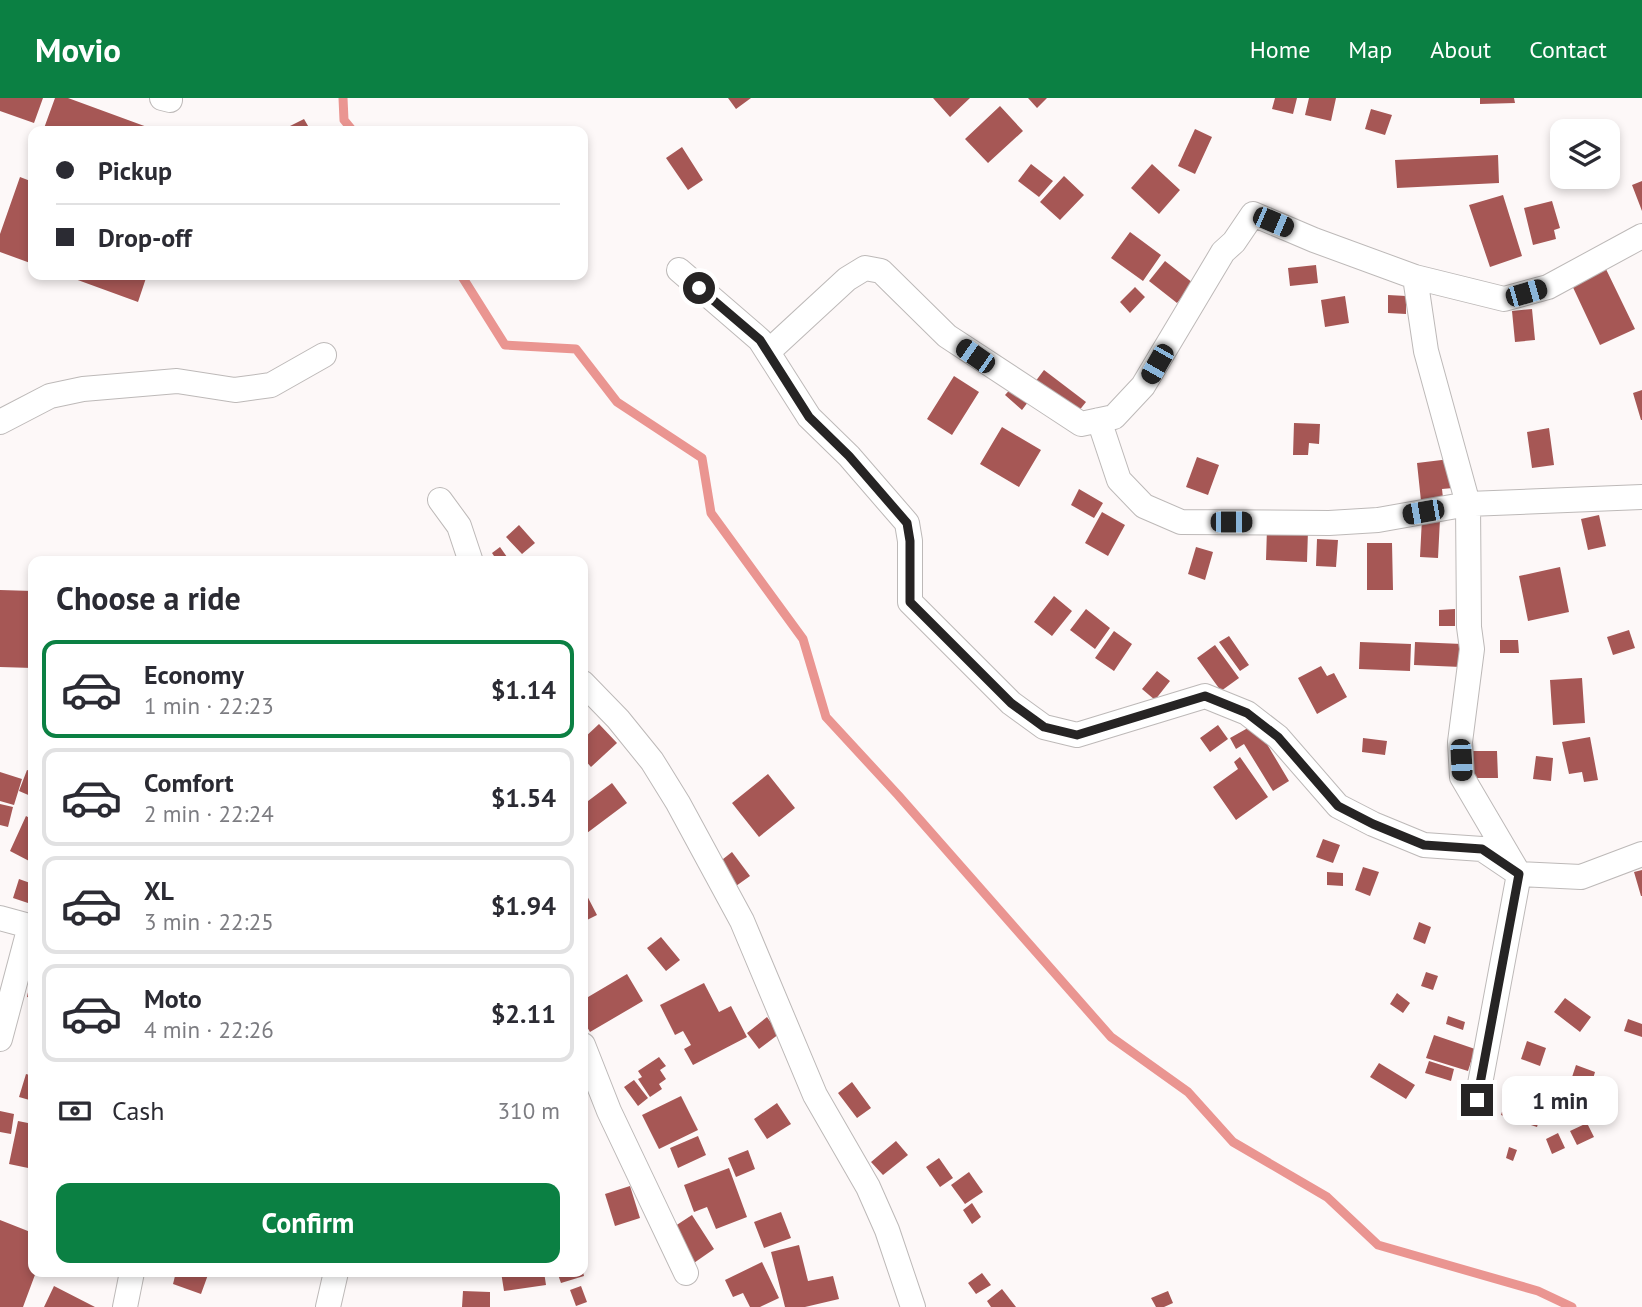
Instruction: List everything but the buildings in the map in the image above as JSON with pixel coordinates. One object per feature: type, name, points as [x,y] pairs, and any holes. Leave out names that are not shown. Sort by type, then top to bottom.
[{"type":"street","points":[[769,351],[847,279],[865,268],[881,271],[947,336],[1081,424],[1114,417],[1143,386],[1223,252],[1234,242],[1253,214],[1314,240],[1415,276],[1504,299],[1548,287],[1642,236]]},
{"type":"street","points":[[679,270],[760,340],[809,417],[849,456],[907,523],[910,541],[910,602],[1011,703],[1044,727],[1077,735],[1205,696],[1247,713],[1278,737],[1338,806],[1424,845],[1482,849],[1519,874],[1581,877],[1642,854]]},
{"type":"street","points":[[1415,276],[1426,351],[1468,504],[1469,627],[1472,649],[1460,742],[1462,777],[1519,874],[1477,1100]]},
{"type":"street","points":[[0,422],[50,396],[83,389],[177,381],[235,390],[271,385],[324,355]]},
{"type":"street","points":[[1099,420],[1119,480],[1144,506],[1181,522],[1329,523],[1378,520],[1468,504],[1642,497]]},
{"type":"street","points":[[440,500],[459,526],[469,556]]},
{"type":"street","points":[[588,688],[618,719],[652,761],[742,921],[815,1095],[868,1187],[887,1230],[913,1307]]},
{"type":"street","points":[[0,918],[28,926]]},
{"type":"street","points":[[0,1039],[28,941]]},
{"type":"street","points":[[588,1058],[609,1111],[686,1273]]},
{"type":"street","points":[[125,1307],[131,1277]]},
{"type":"street","points":[[328,1307],[335,1277]]},
{"type":"waterway","points":[[343,98],[344,120],[349,126]]},
{"type":"waterway","points":[[464,280],[505,345],[576,349],[617,402],[702,458],[711,513],[803,639],[826,717],[1111,1037],[1188,1092],[1233,1142],[1327,1197],[1378,1245],[1538,1291],[1572,1307]]},
{"type":"route","points":[[699,288],[760,340],[809,417],[849,456],[907,523],[910,541],[910,602],[1011,703],[1044,727],[1077,735],[1205,696],[1247,713],[1278,737],[1338,806],[1424,845],[1482,849],[1519,874],[1477,1100]]}]
